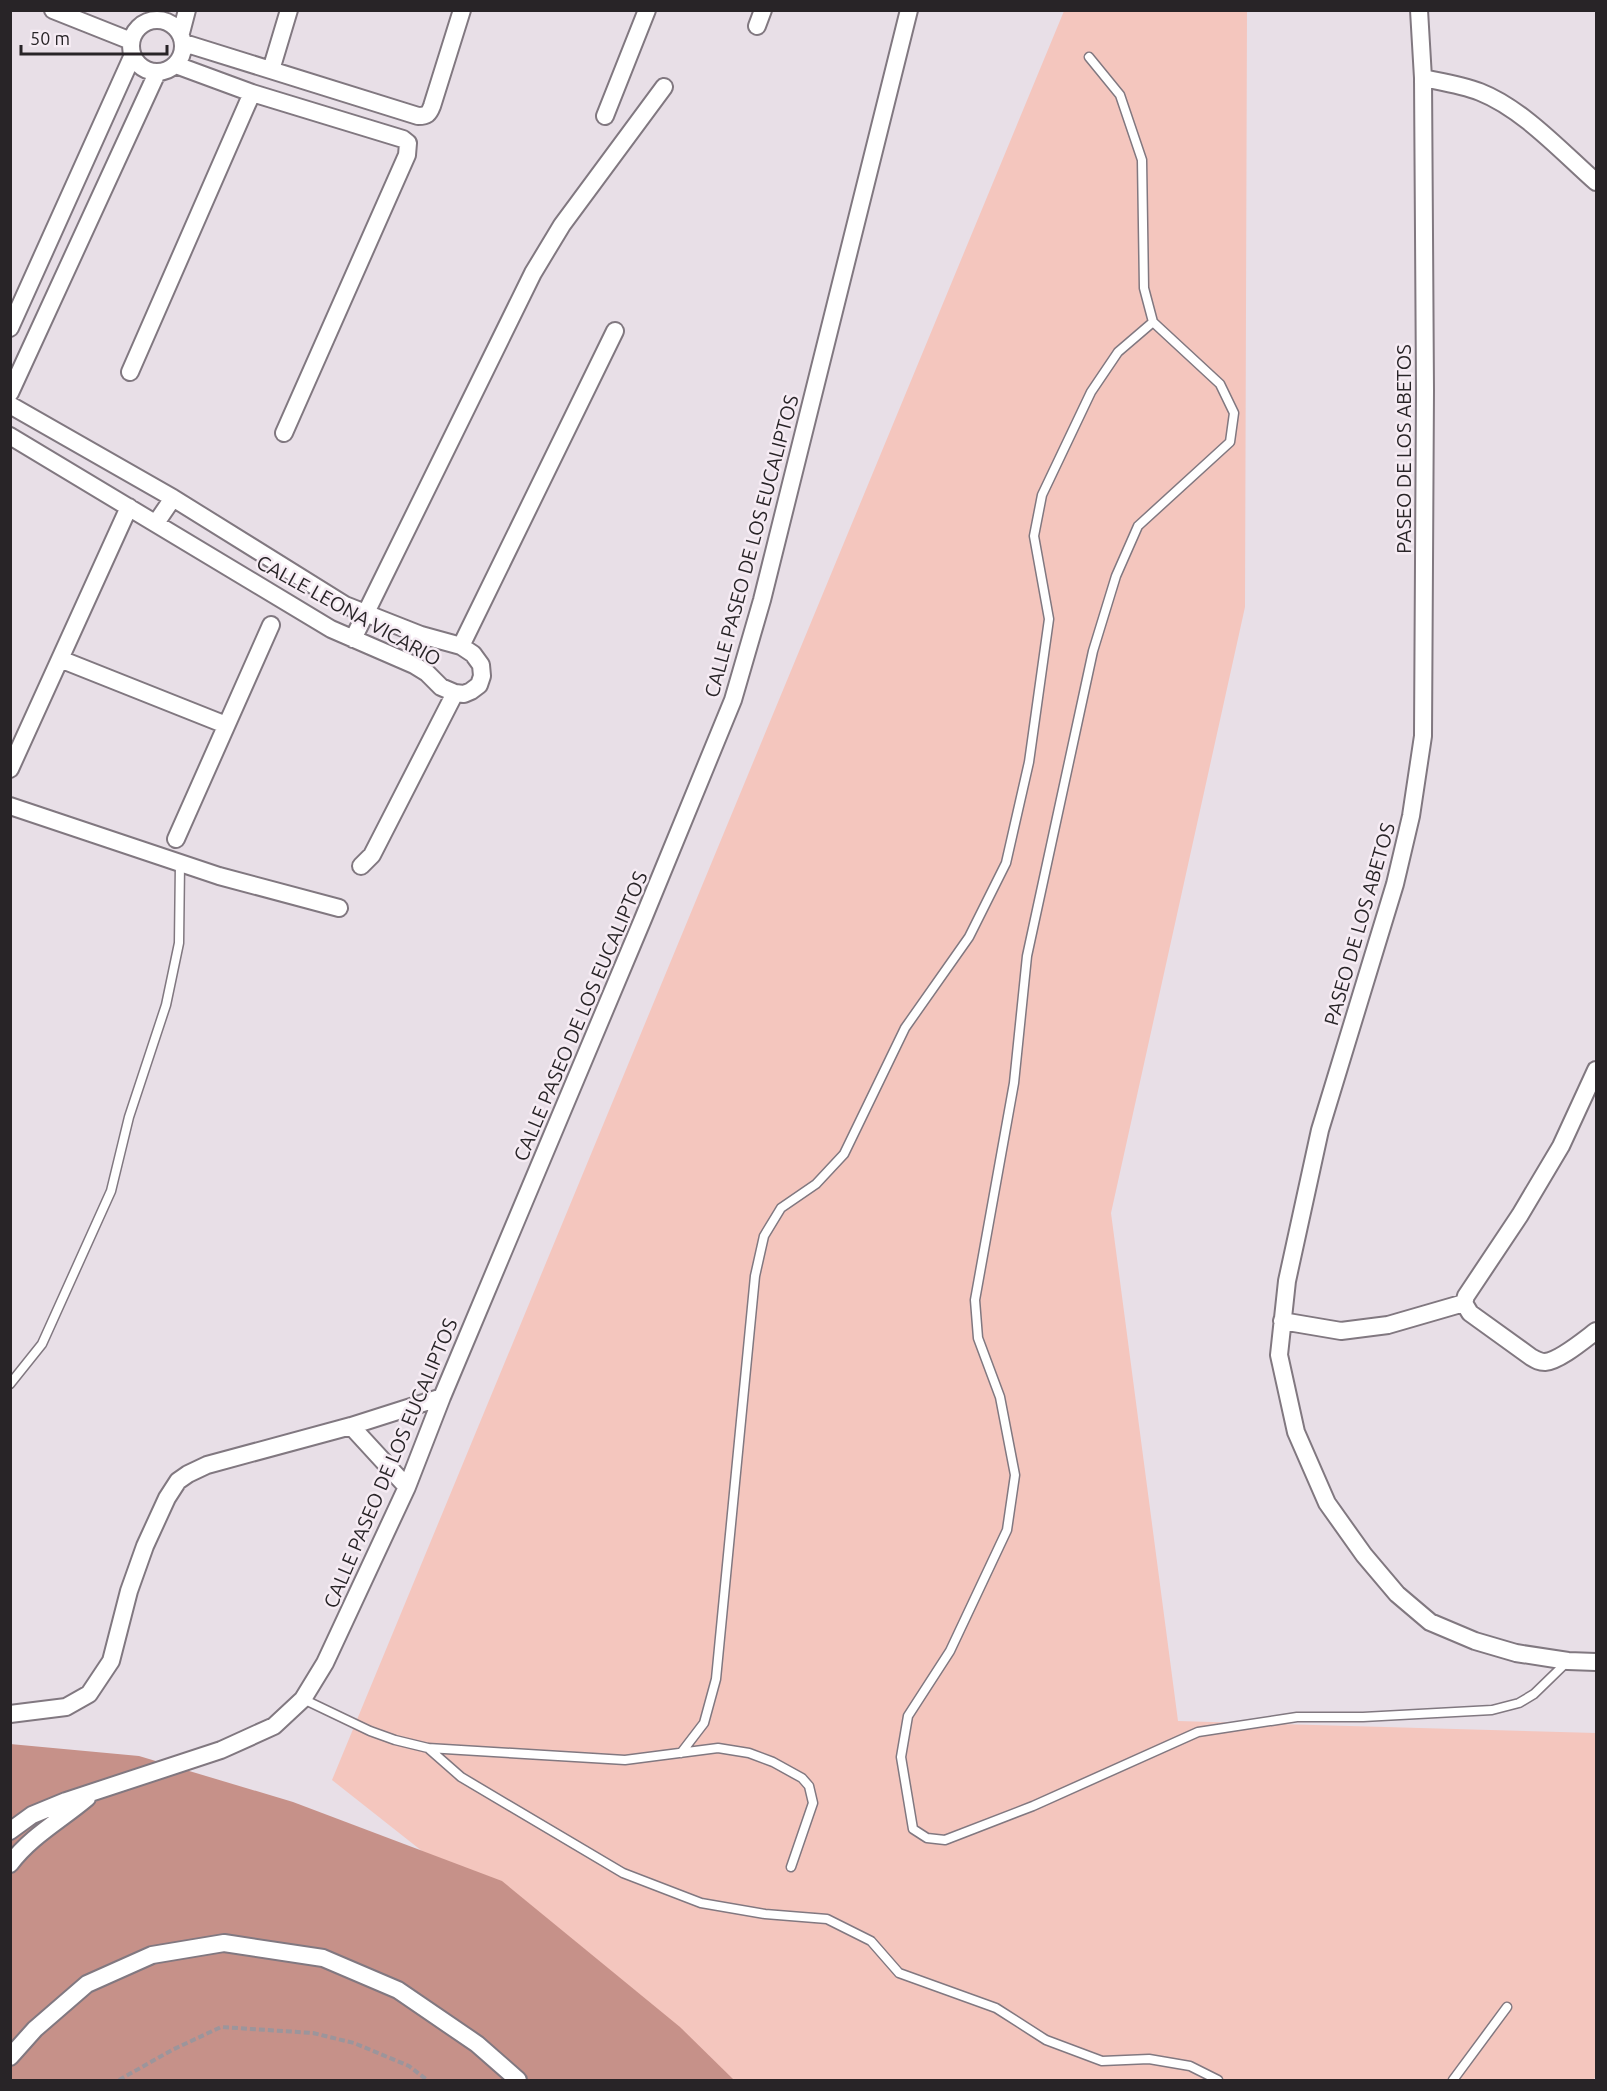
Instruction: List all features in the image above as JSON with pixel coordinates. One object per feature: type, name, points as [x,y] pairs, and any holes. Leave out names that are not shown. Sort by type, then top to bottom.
[{"type":"street","points":[[53,10],[132,49],[142,68],[157,73],[167,71],[176,65],[183,55],[182,38],[188,10]]},
{"type":"street","points":[[271,70],[289,10]]},
{"type":"street","points":[[10,328],[132,49],[137,28],[152,15],[173,25],[182,38],[271,70],[418,116],[425,116],[429,114],[432,106],[462,10]]},
{"type":"street","points":[[605,116],[647,10]]},
{"type":"street","name":"CALLE PASEO DE LOS EUCALIPTOS","points":[[10,1831],[32,1815],[66,1801],[220,1750],[274,1726],[303,1699],[325,1663],[407,1486],[733,700],[762,600],[909,10]]},
{"type":"street","name":"PASEO DE LOS ABETOS","points":[[1419,10],[1423,78],[1424,736],[1411,816],[1395,884],[1320,1130],[1287,1281],[1279,1355],[1296,1432],[1327,1503],[1364,1555],[1397,1594],[1430,1622],[1475,1641],[1516,1653],[1568,1661],[1596,1662]]},
{"type":"street","points":[[176,65],[252,93],[408,143],[407,155],[284,433]]},
{"type":"street","points":[[10,393],[157,73]]},
{"type":"street","points":[[1423,78],[1458,85],[1482,93],[1516,112],[1596,182]]},
{"type":"street","points":[[353,639],[533,273],[562,225],[664,87]]},
{"type":"street","points":[[130,372],[252,93]]},
{"type":"street","points":[[461,646],[615,331]]},
{"type":"street","name":"CALLE LEONA VICARIO","points":[[10,405],[172,498],[345,605],[421,635],[461,646],[473,654],[481,665],[482,676],[479,685],[464,694],[455,693],[441,687],[427,673],[414,665],[331,629],[10,436]]},
{"type":"street","points":[[156,523],[172,498]]},
{"type":"street","points":[[10,770],[129,507]]},
{"type":"street","points":[[176,839],[271,625]]},
{"type":"street","points":[[60,659],[226,725]]},
{"type":"street","points":[[361,866],[372,855],[455,693]]},
{"type":"street","points":[[10,806],[219,876],[339,908]]},
{"type":"street","points":[[1596,1070],[1561,1146],[1520,1215],[1466,1296],[1464,1304],[1470,1313],[1540,1362],[1548,1362],[1560,1356],[1596,1331]]},
{"type":"street","points":[[1282,1321],[1341,1331],[1388,1326],[1464,1304]]},
{"type":"street","points":[[10,1714],[66,1707],[90,1694],[111,1661],[129,1591],[145,1546],[167,1498],[178,1481],[207,1465],[351,1426],[442,1397]]},
{"type":"street","points":[[351,1426],[407,1486]]},
{"type":"street","points":[[10,1863],[42,1831],[72,1811],[92,1793]]},
{"type":"street","points":[[10,2057],[34,2029],[87,1984],[152,1955],[224,1943],[323,1958],[398,1990],[477,2044],[518,2080]]},
{"type":"lane","points":[[1089,57],[1120,95],[1142,160],[1144,288],[1153,322],[1220,384],[1234,413],[1230,442],[1138,526],[1116,576],[1093,651],[1027,956],[1014,1083],[975,1300],[978,1338],[1000,1397],[1015,1475],[1007,1530],[950,1651],[908,1716],[901,1757],[913,1829],[927,1838],[945,1840],[1033,1806],[1198,1732],[1297,1717],[1363,1717],[1492,1710],[1519,1703],[1534,1694],[1568,1661]]},
{"type":"lane","points":[[681,1753],[704,1723],[716,1679],[755,1276],[764,1236],[781,1208],[816,1184],[844,1154],[905,1028],[969,937],[1006,862],[1029,762],[1049,619],[1034,536],[1042,495],[1091,392],[1118,352],[1153,322]]},
{"type":"lane","points":[[10,1384],[42,1344],[111,1191],[129,1117],[166,1005],[179,943],[180,863]]},
{"type":"lane","points":[[303,1699],[370,1731],[428,1748],[625,1760],[718,1748],[749,1753],[773,1762],[802,1778],[809,1786],[813,1803],[791,1867]]},
{"type":"lane","points":[[428,1748],[461,1777],[623,1872],[701,1903],[765,1914],[827,1919],[871,1941],[899,1973],[996,2008],[1046,2040],[1102,2061],[1149,2059],[1190,2067],[1218,2080]]},
{"type":"lane","points":[[1453,2080],[1507,2007]]},
{"type":"path","points":[[119,2080],[172,2050],[220,2027],[313,2033],[354,2043],[409,2066],[427,2080]]},
{"type":"shaded area","points":[[1064,11],[1247,11],[1245,607],[1111,1213],[1178,1721],[1596,1733],[1596,2076],[1593,2080],[734,2080],[670,2047],[332,1780]]},
{"type":"shaded area","points":[[10,1744],[139,1756],[293,1802],[502,1881],[680,2027],[734,2080],[11,2080]]}]
